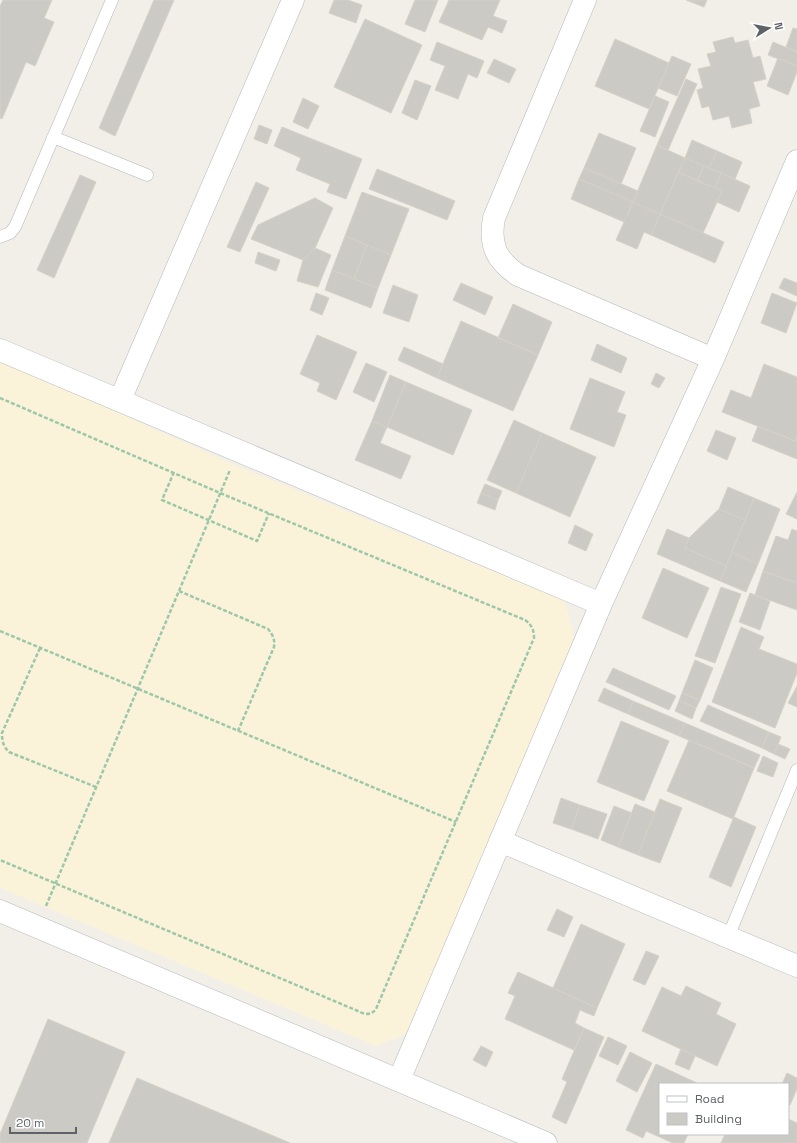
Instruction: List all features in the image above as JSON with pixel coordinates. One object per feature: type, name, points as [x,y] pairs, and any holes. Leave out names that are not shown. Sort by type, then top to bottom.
[{"type":"street","points":[[120,400],[293,0]]},
{"type":"street","points":[[585,0],[494,218],[492,231],[493,245],[507,268],[518,275],[713,359]]},
{"type":"street","points":[[399,1080],[601,604],[713,359],[797,161]]},
{"type":"street","points":[[0,350],[601,604]]},
{"type":"street","points":[[500,841],[797,966]]},
{"type":"street","points":[[0,911],[546,1143]]},
{"type":"lane","points":[[0,237],[10,233],[15,227],[112,0]]},
{"type":"lane","points":[[53,137],[147,175]]},
{"type":"lane","points":[[728,937],[797,770]]},
{"type":"path","points":[[0,398],[220,493],[525,620],[531,624],[534,632],[534,638],[376,1009],[368,1014],[0,860]]},
{"type":"path","points":[[38,927],[238,451]]},
{"type":"path","points":[[174,472],[162,500],[257,542],[269,513]]},
{"type":"path","points":[[179,591],[268,629],[272,635],[274,646],[238,731]]},
{"type":"path","points":[[0,631],[456,822]]},
{"type":"path","points":[[40,648],[2,733],[2,741],[5,748],[9,752],[96,787]]},
{"type":"sand","points":[[0,361],[237,466],[565,601],[574,637],[409,1033],[376,1046],[0,888]]},
{"type":"building","points":[[3,0],[52,0],[44,18],[54,22],[35,66],[26,62],[2,119],[0,118],[0,6]]},
{"type":"building","points":[[154,0],[174,0],[115,136],[99,128]]},
{"type":"building","points":[[334,0],[348,0],[362,5],[356,23],[329,13]]},
{"type":"building","points":[[415,0],[438,0],[425,32],[405,24]]},
{"type":"building","points":[[449,0],[500,0],[493,16],[507,21],[502,33],[488,27],[482,40],[439,22]]},
{"type":"building","points":[[686,0],[707,0],[704,7]]},
{"type":"building","points":[[365,19],[422,45],[391,113],[334,87]]},
{"type":"building","points":[[793,28],[797,29],[797,52],[786,47]]},
{"type":"building","points":[[733,37],[735,43],[748,40],[753,58],[760,56],[766,79],[753,82],[760,106],[749,109],[752,123],[732,128],[729,116],[713,120],[709,106],[702,108],[697,90],[703,88],[698,69],[711,66],[707,54],[716,52],[713,42]]},
{"type":"building","points":[[615,39],[669,63],[649,109],[595,86]]},
{"type":"building","points":[[437,42],[484,61],[477,78],[468,74],[458,99],[435,90],[445,66],[430,60]]},
{"type":"building","points":[[773,42],[797,52],[797,66],[768,55]]},
{"type":"building","points":[[672,56],[691,64],[677,96],[658,88]]},
{"type":"building","points":[[778,58],[797,66],[797,72],[788,95],[767,86]]},
{"type":"building","points":[[494,59],[516,69],[509,83],[487,73]]},
{"type":"building","points":[[686,79],[697,84],[668,150],[657,145]]},
{"type":"building","points":[[415,80],[431,86],[417,120],[402,113]]},
{"type":"building","points":[[655,96],[669,102],[655,137],[640,131]]},
{"type":"building","points":[[303,98],[319,106],[308,129],[293,122]]},
{"type":"building","points":[[259,125],[272,130],[267,144],[254,139]]},
{"type":"building","points":[[282,127],[362,159],[346,199],[327,192],[330,184],[296,170],[301,158],[274,146]]},
{"type":"building","points":[[599,133],[636,148],[621,184],[584,168]]},
{"type":"building","points":[[692,140],[717,151],[709,168],[685,158]]},
{"type":"building","points":[[657,145],[685,158],[660,214],[633,202]]},
{"type":"building","points":[[717,151],[742,162],[735,179],[709,168]]},
{"type":"building","points":[[685,158],[704,166],[697,181],[678,172]]},
{"type":"building","points":[[704,166],[721,173],[715,188],[697,181]]},
{"type":"building","points":[[584,168],[638,191],[633,202],[579,179]]},
{"type":"building","points":[[377,169],[455,201],[447,220],[369,189]]},
{"type":"building","points":[[678,172],[722,191],[703,233],[660,214]]},
{"type":"building","points":[[721,173],[750,186],[739,212],[717,202],[722,191],[715,188]]},
{"type":"building","points":[[80,175],[96,182],[54,278],[37,270]]},
{"type":"building","points":[[579,179],[633,202],[624,222],[571,199]]},
{"type":"building","points":[[256,182],[269,188],[240,252],[227,247]]},
{"type":"building","points":[[362,192],[409,209],[391,255],[345,236]]},
{"type":"building","points":[[315,198],[333,208],[315,248],[303,260],[251,239],[258,225]]},
{"type":"building","points":[[633,202],[660,214],[651,235],[644,232],[637,249],[616,240]]},
{"type":"building","points":[[660,214],[724,242],[715,263],[651,235]]},
{"type":"building","points":[[345,236],[367,245],[354,279],[332,270]]},
{"type":"building","points":[[367,245],[391,255],[378,288],[354,279]]},
{"type":"building","points":[[315,248],[331,255],[318,287],[297,281],[303,260]]},
{"type":"building","points":[[258,252],[280,260],[276,271],[255,263]]},
{"type":"building","points":[[332,270],[378,288],[371,308],[325,290]]},
{"type":"building","points":[[784,278],[797,283],[797,296],[779,288]]},
{"type":"building","points":[[461,283],[493,297],[485,315],[453,300]]},
{"type":"building","points":[[393,285],[418,295],[409,322],[383,313]]},
{"type":"building","points":[[316,293],[329,298],[322,315],[310,310]]},
{"type":"building","points":[[772,293],[797,303],[786,333],[761,323]]},
{"type":"building","points":[[513,304],[552,322],[538,355],[498,338]]},
{"type":"building","points":[[461,321],[538,355],[513,411],[437,378]]},
{"type":"building","points":[[317,335],[357,352],[336,400],[317,391],[320,383],[300,374]]},
{"type":"building","points":[[597,344],[627,358],[621,373],[591,360]]},
{"type":"building","points":[[404,347],[443,364],[437,378],[398,360]]},
{"type":"building","points":[[366,363],[387,372],[374,402],[353,392]]},
{"type":"building","points":[[764,364],[797,377],[797,436],[795,441],[722,412],[731,390],[751,398]]},
{"type":"building","points":[[656,373],[665,378],[659,388],[651,384]]},
{"type":"building","points":[[390,375],[406,382],[387,427],[372,421]]},
{"type":"building","points":[[590,378],[625,392],[617,412],[626,415],[614,447],[570,429]]},
{"type":"building","points":[[406,382],[472,410],[453,455],[387,427]]},
{"type":"building","points":[[514,420],[542,433],[516,493],[487,480]]},
{"type":"building","points":[[372,421],[387,427],[380,443],[411,456],[401,479],[355,460]]},
{"type":"building","points":[[758,426],[795,441],[797,436],[797,459],[752,441]]},
{"type":"building","points":[[716,430],[736,438],[727,460],[707,451]]},
{"type":"building","points":[[542,433],[596,457],[570,517],[516,493]]},
{"type":"building","points":[[485,484],[502,491],[498,500],[481,493]]},
{"type":"building","points":[[728,487],[754,498],[745,520],[719,509]]},
{"type":"building","points":[[797,492],[797,519],[786,514]]},
{"type":"building","points":[[481,493],[498,500],[495,510],[477,503]]},
{"type":"building","points":[[754,498],[780,509],[758,564],[732,552]]},
{"type":"building","points":[[719,509],[745,520],[726,566],[685,548],[689,538]]},
{"type":"building","points":[[575,525],[593,534],[586,551],[568,543]]},
{"type":"building","points":[[667,529],[689,538],[685,548],[726,566],[720,581],[657,554]]},
{"type":"building","points":[[792,529],[797,531],[797,583],[763,571],[776,536],[788,540]]},
{"type":"building","points":[[732,552],[758,564],[746,592],[720,581]]},
{"type":"building","points":[[663,568],[709,588],[687,638],[642,618]]},
{"type":"building","points":[[763,571],[797,583],[797,610],[755,595]]},
{"type":"building","points":[[721,587],[741,594],[715,663],[695,656]]},
{"type":"building","points":[[750,593],[770,601],[760,630],[739,622]]},
{"type":"building","points":[[741,627],[764,637],[759,649],[797,664],[797,673],[775,728],[712,702]]},
{"type":"building","points":[[695,660],[713,668],[700,700],[682,693]]},
{"type":"building","points":[[613,668],[676,696],[669,710],[606,682]]},
{"type":"building","points":[[797,686],[797,707],[788,703]]},
{"type":"building","points":[[604,688],[633,701],[628,714],[598,701]]},
{"type":"building","points":[[682,693],[700,700],[696,708],[679,701]]},
{"type":"building","points":[[633,701],[685,723],[679,736],[628,714]]},
{"type":"building","points":[[679,701],[696,708],[692,719],[675,711]]},
{"type":"building","points":[[708,705],[769,732],[762,748],[700,721]]},
{"type":"building","points":[[621,721],[669,741],[644,801],[597,782]]},
{"type":"building","points":[[685,723],[760,755],[754,768],[679,736]]},
{"type":"building","points":[[769,732],[781,737],[774,754],[762,748]]},
{"type":"building","points":[[689,740],[754,768],[733,819],[667,791]]},
{"type":"building","points":[[778,744],[790,749],[785,759],[774,754]]},
{"type":"building","points":[[763,756],[778,763],[773,777],[757,771]]},
{"type":"building","points":[[561,798],[580,805],[571,829],[553,823]]},
{"type":"building","points":[[660,799],[682,808],[660,863],[638,855]]},
{"type":"building","points":[[635,804],[655,812],[638,855],[618,847]]},
{"type":"building","points":[[580,805],[607,814],[598,839],[571,829]]},
{"type":"building","points":[[614,806],[632,813],[618,847],[601,840]]},
{"type":"building","points":[[734,817],[756,827],[731,887],[709,877]]},
{"type":"building","points":[[557,909],[573,917],[564,937],[547,930]]},
{"type":"building","points":[[581,924],[625,944],[597,1008],[553,988]]},
{"type":"building","points":[[646,951],[659,956],[645,985],[633,980]]},
{"type":"building","points":[[518,972],[597,1008],[594,1016],[580,1010],[575,1023],[584,1028],[574,1050],[505,1019],[515,996],[508,993]]},
{"type":"building","points":[[686,986],[721,1003],[716,1014],[736,1024],[717,1066],[642,1031],[662,987],[681,996]]},
{"type":"building","points":[[48,1019],[125,1052],[87,1143],[0,1143],[0,1134]]},
{"type":"building","points":[[584,1028],[604,1037],[566,1124],[552,1117],[567,1082],[562,1079]]},
{"type":"building","points":[[608,1037],[627,1046],[618,1065],[599,1056]]},
{"type":"building","points":[[481,1046],[493,1052],[486,1067],[473,1060]]},
{"type":"building","points":[[681,1049],[695,1056],[689,1070],[675,1064]]},
{"type":"building","points":[[630,1052],[652,1063],[637,1092],[616,1081]]},
{"type":"building","points":[[656,1064],[697,1083],[659,1083],[659,1135],[688,1135],[684,1143],[673,1143],[646,1131],[643,1138],[626,1130]]},
{"type":"building","points":[[787,1073],[797,1078],[797,1089],[790,1105],[789,1083],[782,1083]]},
{"type":"building","points":[[137,1078],[290,1143],[109,1143]]},
{"type":"building","points":[[789,1119],[797,1123],[797,1143],[721,1143],[725,1135],[789,1135]]}]
